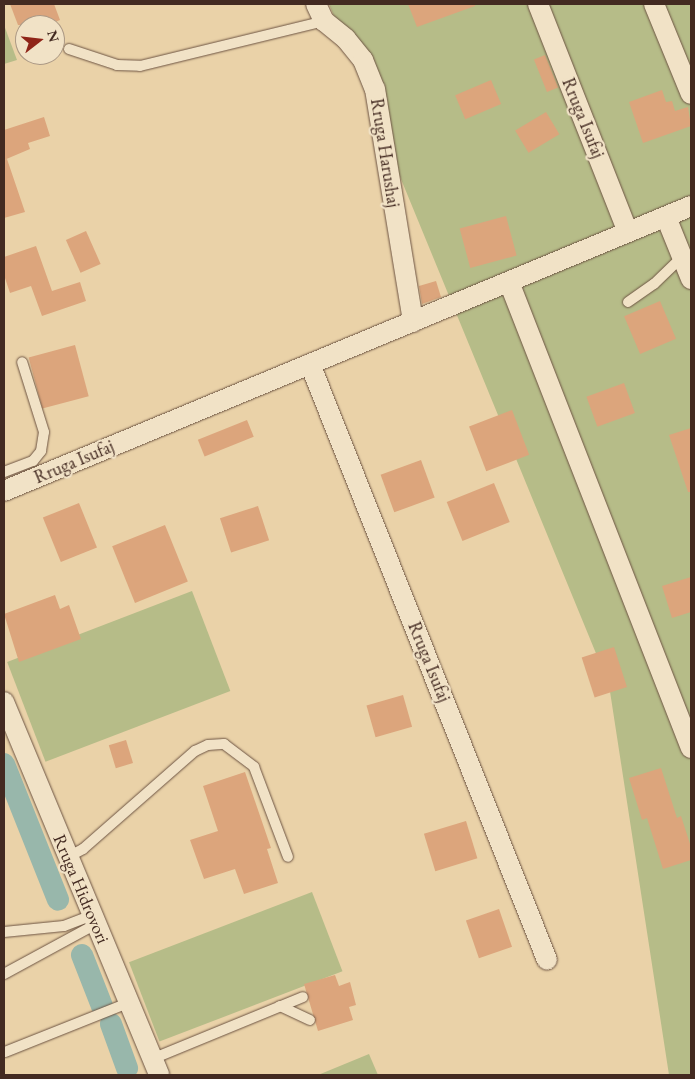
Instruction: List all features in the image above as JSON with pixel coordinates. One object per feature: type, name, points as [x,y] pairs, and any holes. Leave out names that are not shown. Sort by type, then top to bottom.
[{"type":"street","name":"Rruga Isufaj","points":[[538,4],[628,232]]},
{"type":"street","points":[[654,4],[691,94]]},
{"type":"street","name":"Rruga Harushaj","points":[[320,12],[363,60],[375,89],[413,322]]},
{"type":"street","name":"Rruga Isufaj","points":[[4,491],[691,206]]},
{"type":"street","points":[[666,217],[691,280]]},
{"type":"street","points":[[509,282],[691,748]]},
{"type":"street","name":"Rruga Isufaj","points":[[310,364],[547,960]]},
{"type":"street","name":"Rruga Hidrovori","points":[[4,702],[155,1067]]},
{"type":"lane","points":[[69,49],[117,65],[140,66],[320,12]]},
{"type":"lane","points":[[628,302],[654,284],[682,257]]},
{"type":"lane","points":[[4,472],[33,461],[41,451],[44,432],[22,362]]},
{"type":"lane","points":[[68,857],[83,850],[195,751],[208,745],[224,744],[254,767],[288,857]]},
{"type":"lane","points":[[4,932],[64,926],[94,919]]},
{"type":"lane","points":[[4,974],[94,919]]},
{"type":"lane","points":[[155,1067],[280,1006],[303,997]]},
{"type":"lane","points":[[5,1052],[128,1003]]},
{"type":"lane","points":[[280,1006],[310,1020]]},
{"type":"green space","points":[[329,4],[691,4],[691,1075],[669,1075],[609,685]]},
{"type":"green space","points":[[4,25],[15,55],[15,61],[4,64]]},
{"type":"green space","points":[[192,591],[230,691],[45,762],[7,662]]},
{"type":"green space","points":[[312,892],[342,971],[159,1042],[129,962]]},
{"type":"green space","points":[[369,1054],[378,1075],[318,1075]]},
{"type":"building","points":[[10,4],[54,4],[58,15],[15,15],[15,17]]},
{"type":"building","points":[[408,4],[475,4],[475,6],[417,27]]},
{"type":"building","points":[[545,55],[558,87],[547,92],[534,59]]},
{"type":"building","points":[[491,80],[501,104],[465,119],[455,95]]},
{"type":"building","points":[[662,90],[666,102],[672,101],[675,111],[688,107],[691,126],[643,143],[629,102]]},
{"type":"building","points":[[546,112],[559,134],[529,153],[515,131]]},
{"type":"building","points":[[44,117],[50,136],[28,143],[30,149],[4,160],[4,130]]},
{"type":"building","points":[[7,159],[25,212],[4,218],[4,160]]},
{"type":"building","points":[[506,216],[517,256],[470,268],[460,228]]},
{"type":"building","points":[[86,231],[101,264],[81,273],[66,240]]},
{"type":"building","points":[[36,246],[52,291],[80,282],[86,301],[42,316],[31,286],[10,293],[4,275],[4,257]]},
{"type":"building","points":[[436,281],[441,297],[422,304],[419,286]]},
{"type":"building","points":[[660,301],[676,339],[640,354],[624,316]]},
{"type":"building","points":[[75,345],[89,396],[42,409],[29,357]]},
{"type":"building","points":[[624,383],[635,413],[597,427],[586,397]]},
{"type":"building","points":[[512,410],[529,455],[486,471],[469,426]]},
{"type":"building","points":[[247,420],[254,437],[205,457],[198,440]]},
{"type":"building","points":[[691,428],[691,492],[688,492],[669,435]]},
{"type":"building","points":[[421,460],[435,498],[394,512],[381,475]]},
{"type":"building","points":[[494,483],[510,522],[462,541],[447,502]]},
{"type":"building","points":[[79,503],[97,548],[61,562],[43,518]]},
{"type":"building","points":[[258,506],[269,540],[231,553],[220,518]]},
{"type":"building","points":[[165,525],[188,582],[135,603],[112,546]]},
{"type":"building","points":[[691,577],[691,612],[672,618],[662,586]]},
{"type":"building","points":[[55,595],[60,609],[69,605],[81,639],[19,662],[4,614]]},
{"type":"building","points":[[614,647],[627,687],[595,697],[582,658]]},
{"type":"building","points":[[403,695],[412,727],[376,737],[366,705]]},
{"type":"building","points":[[126,740],[133,763],[116,768],[109,745]]},
{"type":"building","points":[[661,768],[677,818],[681,816],[691,847],[691,860],[663,869],[647,818],[642,820],[629,778]]},
{"type":"building","points":[[245,772],[271,848],[267,849],[278,883],[244,894],[235,869],[204,879],[190,840],[218,831],[203,786]]},
{"type":"building","points":[[466,821],[477,858],[435,871],[424,834]]},
{"type":"building","points":[[499,909],[512,947],[479,958],[466,920]]},
{"type":"building","points":[[335,975],[339,986],[350,982],[356,1005],[349,1007],[353,1020],[318,1031],[304,984]]},
{"type":"waterway","points":[[4,764],[58,900]]},
{"type":"waterway","points":[[82,955],[102,1006]]},
{"type":"waterway","points":[[111,1024],[127,1068]]}]
